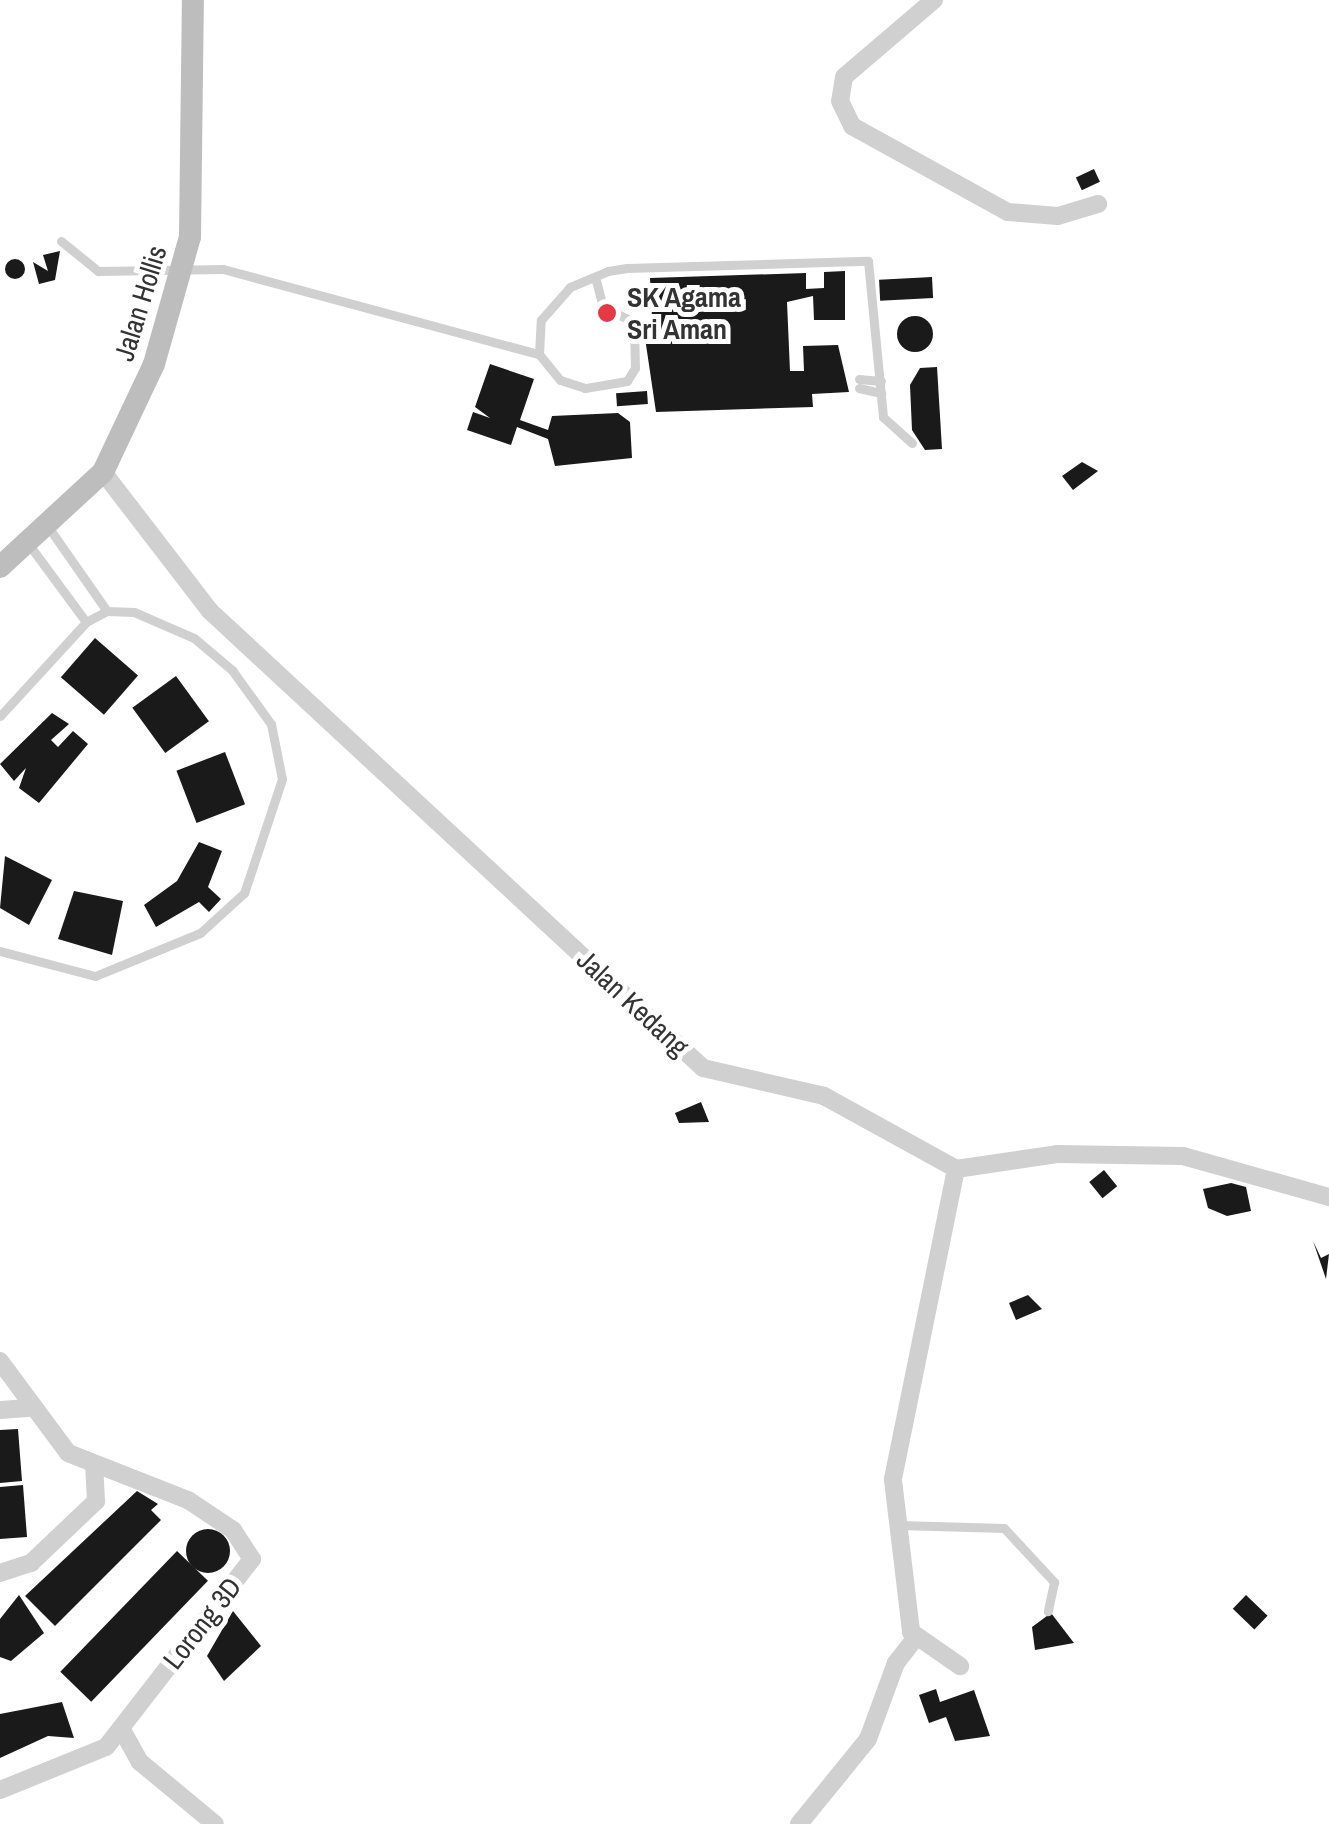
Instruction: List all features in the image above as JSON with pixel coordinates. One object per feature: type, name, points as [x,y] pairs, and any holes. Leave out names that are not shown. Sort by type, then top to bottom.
[{"type":"main road","name":"Jalan Hollis","points":[[0,567],[30,546],[103,472],[154,364],[184,264],[194,0]]},
{"type":"street","points":[[934,0],[848,72],[839,93],[844,116],[886,150],[1008,212],[1058,216],[1098,204]]},
{"type":"street","name":"Jalan Kedang","points":[[103,472],[210,611],[703,1068],[824,1096],[956,1168]]},
{"type":"street","points":[[798,1824],[868,1739],[915,1639],[896,1525],[896,1443],[956,1168],[1057,1154],[1183,1156],[1329,1197]]},
{"type":"street","points":[[0,1361],[28,1408],[68,1454],[94,1466],[96,1501],[31,1562],[0,1572]]},
{"type":"street","points":[[0,1410],[28,1408]]},
{"type":"street","name":"Lorong 3D","points":[[0,1790],[98,1752],[121,1728],[252,1559],[232,1530],[188,1500],[94,1466]]},
{"type":"street","points":[[915,1639],[960,1666]]},
{"type":"street","points":[[121,1728],[140,1762],[215,1824]]},
{"type":"lane","points":[[62,242],[98,271],[184,264],[540,354],[560,380],[585,388],[634,374],[634,322],[603,307],[595,277]]},
{"type":"lane","points":[[540,354],[546,310],[595,277],[860,257],[876,276],[886,423],[912,443]]},
{"type":"lane","points":[[881,381],[859,384],[881,393]]},
{"type":"lane","points":[[49,528],[107,610]]},
{"type":"lane","points":[[30,546],[86,622]]},
{"type":"lane","points":[[0,716],[86,622],[107,610],[134,612],[194,638],[271,724],[282,779],[258,866],[200,933],[127,968],[95,976],[0,950]]},
{"type":"lane","points":[[896,1525],[1004,1528],[1054,1582],[1048,1611]]},
{"type":"building","points":[[1094,169],[1100,182],[1082,190],[1076,177]]},
{"type":"building","points":[[60,251],[55,280],[39,284],[33,262],[48,271],[43,255]]},
{"type":"building","points":[[11,259],[19,259],[25,269],[19,279],[11,279],[5,273],[5,265]]},
{"type":"building","points":[[845,271],[845,320],[814,320],[813,296],[787,302],[790,371],[804,371],[803,346],[838,345],[849,392],[812,394],[813,407],[656,412],[645,338],[653,338],[650,278],[806,273],[806,289],[824,288],[824,272]]},
{"type":"building","points":[[932,277],[933,298],[880,301],[879,280]]},
{"type":"building","points":[[915,316],[928,321],[933,334],[928,347],[915,352],[902,347],[897,334],[902,321]]},
{"type":"building","points":[[490,364],[534,379],[520,420],[548,430],[552,416],[618,413],[630,422],[632,458],[555,466],[548,439],[517,427],[511,445],[467,430],[473,412],[490,418],[475,407]]},
{"type":"building","points":[[937,367],[942,449],[925,450],[912,430],[910,385],[920,368]]},
{"type":"building","points":[[647,391],[648,404],[617,406],[616,393]]},
{"type":"building","points":[[1082,462],[1098,471],[1073,490],[1062,476]]},
{"type":"building","points":[[95,638],[138,675],[104,715],[61,677]]},
{"type":"building","points":[[176,676],[209,721],[165,753],[132,708]]},
{"type":"building","points":[[52,713],[69,724],[51,740],[58,747],[73,731],[88,744],[39,803],[19,788],[26,768],[14,781],[0,764]]},
{"type":"building","points":[[225,752],[245,804],[197,823],[176,771]]},
{"type":"building","points":[[199,842],[222,851],[208,887],[221,899],[209,912],[199,902],[156,927],[144,905],[177,881]]},
{"type":"building","points":[[5,856],[52,880],[29,925],[0,908]]},
{"type":"building","points":[[74,891],[123,901],[112,955],[58,939]]},
{"type":"building","points":[[701,1102],[709,1122],[679,1123],[675,1113]]},
{"type":"building","points":[[1104,1170],[1117,1186],[1102,1198],[1089,1182]]},
{"type":"building","points":[[1231,1183],[1246,1187],[1251,1211],[1227,1216],[1208,1208],[1203,1189]]},
{"type":"building","points":[[1313,1241],[1321,1258],[1329,1254],[1326,1279]]},
{"type":"building","points":[[1028,1295],[1042,1309],[1016,1320],[1009,1303]]},
{"type":"building","points":[[18,1429],[22,1481],[0,1483],[0,1430]]},
{"type":"building","points":[[23,1485],[27,1537],[0,1539],[0,1487]]},
{"type":"building","points":[[137,1491],[158,1504],[151,1510],[161,1520],[55,1626],[25,1596]]},
{"type":"building","points":[[208,1529],[224,1535],[230,1551],[224,1567],[208,1573],[192,1567],[186,1551],[192,1535]]},
{"type":"building","points":[[177,1551],[208,1581],[91,1702],[60,1672]]},
{"type":"building","points":[[19,1595],[44,1633],[11,1661],[0,1657],[0,1619]]},
{"type":"building","points":[[1246,1595],[1268,1616],[1254,1630],[1233,1609]]},
{"type":"building","points":[[233,1611],[261,1646],[224,1681],[207,1656]]},
{"type":"building","points":[[1051,1613],[1074,1643],[1035,1650],[1032,1627]]},
{"type":"building","points":[[936,1689],[940,1702],[974,1690],[990,1736],[955,1741],[946,1717],[929,1723],[919,1695]]},
{"type":"building","points":[[62,1702],[74,1738],[48,1736],[0,1758],[0,1714]]},
{"type":"place","name":"SK Agama Sri Aman","points":[[607,313]]}]
